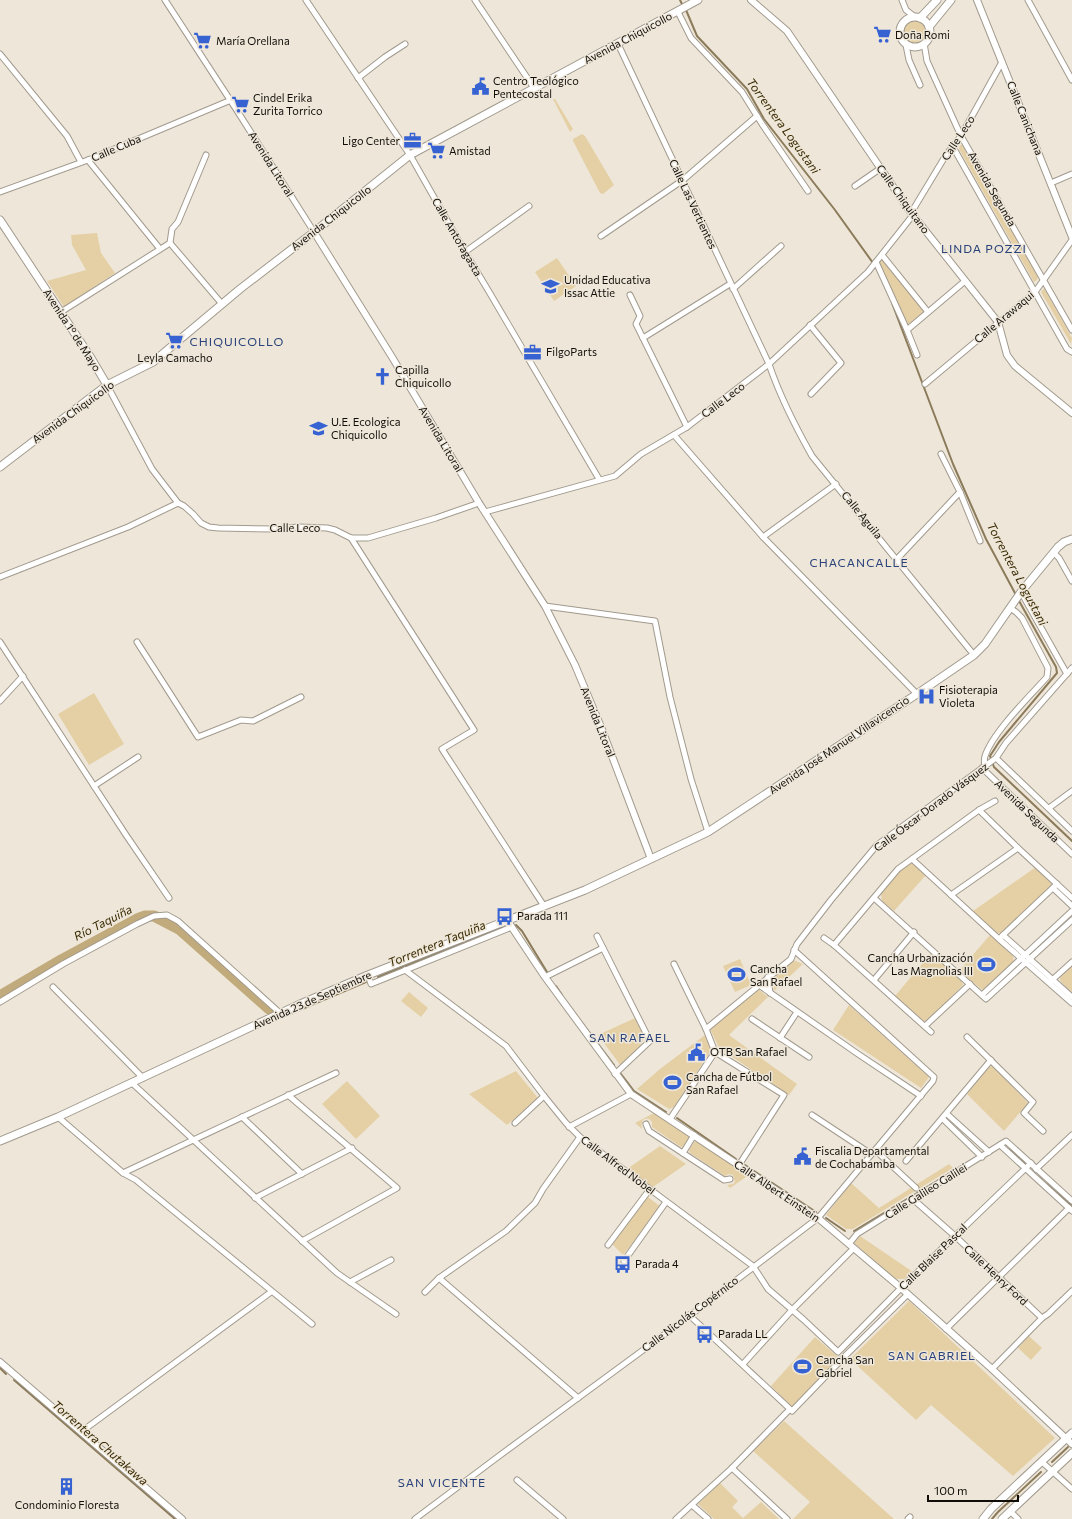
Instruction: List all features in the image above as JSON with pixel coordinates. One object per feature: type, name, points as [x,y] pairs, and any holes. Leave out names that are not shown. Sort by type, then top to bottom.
[{"type":"main road","name":"Avenida Chiquicollo","points":[[0,467],[107,385],[153,362],[222,304],[410,155],[698,0]]},
{"type":"main road","points":[[917,18],[937,0]]},
{"type":"main road","points":[[929,27],[951,0]]},
{"type":"main road","points":[[917,18],[924,20],[929,27],[929,36],[924,43],[915,47],[906,44],[900,37],[900,28],[906,20],[917,18]]},
{"type":"main road","name":"Avenida 1º de Mayo","points":[[0,220],[91,358],[107,385]]},
{"type":"main road","name":"Avenida José Manuel Villavicencio","points":[[651,859],[708,832],[974,655],[986,644],[1018,596],[1054,553],[1064,542],[1072,539]]},
{"type":"main road","name":"Avenida 23 de Septiembre","points":[[0,1142],[143,1078],[280,1013],[368,975],[585,890],[651,859]]},
{"type":"main road","points":[[983,1519],[991,1509],[1070,1438]]},
{"type":"main road","points":[[1002,1519],[1072,1453]]},
{"type":"street","name":"Avenida Litoral","points":[[165,0],[231,100],[314,232],[392,357],[479,503],[545,606],[575,665],[601,727],[651,859]]},
{"type":"street","name":"Calle Antofagasta","points":[[306,0],[410,155],[464,252],[576,437],[599,479]]},
{"type":"street","points":[[475,0],[534,88]]},
{"type":"street","name":"Calle Chiquitano","points":[[751,0],[787,31],[912,214],[998,322],[1007,355],[1015,366],[1072,412]]},
{"type":"street","points":[[902,0],[906,10],[917,18]]},
{"type":"street","name":"Calle Canichana","points":[[977,0],[1072,238]]},
{"type":"street","points":[[1028,0],[1072,80]]},
{"type":"street","points":[[682,9],[692,38],[742,92],[808,191]]},
{"type":"street","name":"Avenida Segunda","points":[[924,43],[927,61],[961,136],[1072,330]]},
{"type":"street","points":[[358,78],[384,57],[405,44]]},
{"type":"street","name":"Calle Las Vertientes","points":[[618,44],[769,364]]},
{"type":"street","points":[[906,44],[909,60],[920,85]]},
{"type":"street","points":[[0,54],[67,136],[81,162]]},
{"type":"street","name":"Calle Leco","points":[[485,512],[599,479],[615,476],[641,454],[687,427],[769,364],[868,272],[882,255],[912,214],[946,155],[961,136],[1002,62]]},
{"type":"street","name":"Calle Cuba","points":[[0,192],[88,160],[231,100]]},
{"type":"street","points":[[600,236],[683,180],[757,116]]},
{"type":"street","name":"Avenida Segunda","points":[[953,147],[1068,349],[1072,352]]},
{"type":"street","points":[[206,155],[178,222],[172,229],[170,243],[222,304]]},
{"type":"street","points":[[88,160],[160,249]]},
{"type":"street","points":[[855,186],[881,168]]},
{"type":"street","points":[[1050,183],[1072,174]]},
{"type":"street","points":[[464,252],[529,206]]},
{"type":"street","name":"Calle Arawaqui","points":[[925,384],[1035,292],[1044,281],[1072,238]]},
{"type":"street","points":[[60,312],[170,243]]},
{"type":"street","points":[[643,338],[732,286],[781,246]]},
{"type":"street","points":[[882,255],[928,312]]},
{"type":"street","points":[[876,262],[917,355]]},
{"type":"street","points":[[907,330],[965,281]]},
{"type":"street","points":[[630,295],[640,316],[636,324],[687,427]]},
{"type":"street","points":[[810,325],[841,363],[810,394]]},
{"type":"street","name":"Calle Aguila","points":[[769,364],[777,389],[794,425],[812,456],[974,655]]},
{"type":"street","name":"Avenida 1º de Mayo","points":[[107,385],[152,469],[178,504],[184,506],[201,523]]},
{"type":"street","points":[[674,435],[763,537],[917,694]]},
{"type":"street","points":[[941,454],[960,492],[980,541]]},
{"type":"street","points":[[763,537],[836,484]]},
{"type":"street","points":[[897,559],[960,492]]},
{"type":"street","name":"Calle Leco","points":[[201,523],[209,527],[218,528],[274,528],[299,526],[327,528],[335,530],[351,538],[368,538],[436,518],[479,503]]},
{"type":"street","points":[[0,577],[128,527],[178,504]]},
{"type":"street","points":[[351,538],[474,730],[442,749],[544,906]]},
{"type":"street","points":[[1054,553],[1059,558],[1072,581]]},
{"type":"street","points":[[1018,596],[1067,674]]},
{"type":"street","points":[[545,606],[655,622],[670,697],[689,771],[708,832]]},
{"type":"street","points":[[989,763],[984,759],[999,732],[1047,677],[1048,673],[1048,668],[1022,618],[1010,608]]},
{"type":"street","points":[[0,642],[169,898]]},
{"type":"street","points":[[137,642],[198,737],[241,720],[253,721],[301,697]]},
{"type":"street","name":"Calle Óscar Dorado Vásquez","points":[[706,1029],[791,959],[797,944],[831,900],[877,845],[989,763],[1072,668]]},
{"type":"street","points":[[0,701],[23,676]]},
{"type":"street","points":[[94,786],[138,757]]},
{"type":"street","name":"Avenida Segunda","points":[[989,763],[1049,808],[1072,830]]},
{"type":"street","name":"Avenida Segunda","points":[[989,763],[1072,854]]},
{"type":"street","points":[[1049,808],[1072,791]]},
{"type":"street","points":[[834,945],[898,869],[979,810],[995,801]]},
{"type":"street","points":[[979,810],[1055,886],[1072,906]]},
{"type":"street","points":[[951,895],[1018,848]]},
{"type":"street","points":[[912,859],[951,895],[1051,981],[1072,997]]},
{"type":"street","points":[[1055,886],[1072,898]]},
{"type":"street","points":[[1001,937],[1055,886]]},
{"type":"street","points":[[874,898],[914,932],[984,997]]},
{"type":"street","points":[[984,997],[1023,957],[1072,911]]},
{"type":"street","points":[[0,1002],[63,964],[137,924],[154,916],[167,915],[178,921],[280,1013]]},
{"type":"street","name":"Calle Albert Einstein","points":[[507,920],[545,977],[631,1094],[818,1218],[908,1294],[1070,1438]]},
{"type":"street","points":[[984,997],[1028,961],[1072,920]]},
{"type":"street","points":[[368,975],[371,984],[512,927]]},
{"type":"street","points":[[874,980],[914,932]]},
{"type":"street","points":[[598,936],[650,1041],[615,1074]]},
{"type":"street","points":[[824,938],[874,980],[931,1032]]},
{"type":"street","points":[[545,977],[604,948]]},
{"type":"street","name":"Calle Nicolás Copérnico","points":[[415,1519],[818,1218],[933,1081],[934,1077],[794,950]]},
{"type":"street","points":[[1051,981],[1072,962]]},
{"type":"street","points":[[674,964],[706,1029],[715,1052],[784,1095],[739,1165]]},
{"type":"street","name":"Calle Alfred Nobel","points":[[404,970],[506,1046],[569,1127],[666,1202],[753,1266],[768,1289],[838,1352]]},
{"type":"street","points":[[768,977],[770,993]]},
{"type":"street","points":[[1051,981],[1072,1003]]},
{"type":"street","points":[[925,1026],[970,984]]},
{"type":"street","points":[[759,985],[921,1096]]},
{"type":"street","points":[[53,987],[143,1078]]},
{"type":"street","points":[[780,1038],[797,1012]]},
{"type":"street","points":[[752,1019],[809,1057]]},
{"type":"street","points":[[968,1037],[1033,1102],[1024,1113],[1043,1131]]},
{"type":"street","points":[[670,1119],[715,1052]]},
{"type":"street","points":[[906,1161],[943,1119],[991,1060]]},
{"type":"street","points":[[123,1173],[336,1073]]},
{"type":"street","points":[[132,1083],[337,1273],[396,1314]]},
{"type":"street","points":[[569,1127],[631,1094]]},
{"type":"street","points":[[288,1095],[352,1148],[397,1188],[302,1241]]},
{"type":"street","points":[[515,1123],[544,1096]]},
{"type":"street","points":[[947,1114],[989,1152]]},
{"type":"street","points":[[812,1116],[873,1152],[916,1188]]},
{"type":"street","points":[[58,1117],[123,1173],[136,1180],[312,1324]]},
{"type":"street","points":[[242,1117],[302,1174]]},
{"type":"street","points":[[943,1119],[982,1157]]},
{"type":"street","points":[[646,1124],[649,1131],[724,1180],[730,1179]]},
{"type":"street","points":[[683,1153],[694,1135]]},
{"type":"street","points":[[1036,1169],[1072,1135]]},
{"type":"street","points":[[425,1292],[440,1278],[506,1231],[535,1203],[543,1189],[580,1137]]},
{"type":"street","name":"Calle Galileo Galilei","points":[[743,1364],[852,1246],[857,1234],[914,1200],[1006,1141],[1031,1164]]},
{"type":"street","points":[[946,1329],[1071,1210],[1000,1146]]},
{"type":"street","points":[[255,1198],[352,1148]]},
{"type":"street","points":[[1031,1164],[1072,1201]]},
{"type":"street","name":"Calle Blaise Pascal","points":[[838,1352],[954,1236],[1024,1168],[1031,1164]]},
{"type":"street","points":[[608,1245],[650,1189]]},
{"type":"street","name":"Calle Henry Ford","points":[[914,1200],[1042,1318]]},
{"type":"street","points":[[624,1261],[666,1202]]},
{"type":"street","points":[[350,1282],[391,1260]]},
{"type":"street","points":[[440,1278],[578,1398]]},
{"type":"street","points":[[992,1369],[1042,1318],[1072,1291]]},
{"type":"street","points":[[81,1432],[271,1292]]},
{"type":"street","name":"Calle Blaise Pascal","points":[[676,1519],[732,1468],[908,1294]]},
{"type":"street","points":[[689,1315],[791,1410]]},
{"type":"street","points":[[0,1362],[182,1519]]},
{"type":"street","points":[[1042,1462],[1072,1489]]},
{"type":"street","points":[[732,1468],[787,1519]]},
{"type":"street","points":[[517,1480],[563,1519]]},
{"type":"street","points":[[692,1505],[708,1519]]},
{"type":"street","points":[[1010,1511],[1018,1519]]},
{"type":"shaded area","points":[[914,20],[919,21],[925,27],[925,37],[919,43],[914,44],[909,43],[903,37],[902,32],[903,27],[909,21]]},
{"type":"shaded area","points":[[553,99],[555,99],[573,129],[570,132]]},
{"type":"shaded area","points":[[582,134],[585,136],[614,185],[603,194],[600,193],[573,141],[573,139]]},
{"type":"shaded area","points":[[960,145],[962,145],[1038,277],[1034,282],[959,149]]},
{"type":"shaded area","points":[[97,233],[101,253],[115,273],[64,307],[47,281],[86,270],[72,245],[71,235]]},
{"type":"shaded area","points":[[557,258],[576,286],[554,301],[535,272]]},
{"type":"shaded area","points":[[882,260],[925,311],[908,325],[879,262]]},
{"type":"shaded area","points":[[1044,288],[1072,338],[1071,344],[1041,292]]},
{"type":"shaded area","points":[[94,693],[124,744],[89,765],[58,714]]},
{"type":"shaded area","points":[[909,864],[913,864],[926,875],[894,911],[882,901],[881,893],[899,871]]},
{"type":"shaded area","points":[[1036,867],[1051,882],[1051,886],[1001,933],[996,933],[973,911]]},
{"type":"shaded area","name":"Cancha Urbanización Las Magnolias III","points":[[990,935],[1013,956],[1014,962],[984,990],[959,971]]},
{"type":"shaded area","points":[[932,952],[961,980],[963,985],[925,1022],[895,996]]},
{"type":"shaded area","name":"Cancha San Rafael","points":[[740,959],[751,985],[735,992],[723,966]]},
{"type":"shaded area","points":[[793,960],[803,964],[774,991],[773,977],[786,968]]},
{"type":"shaded area","points":[[1072,965],[1072,992],[1063,984],[1060,978]]},
{"type":"shaded area","points":[[758,989],[768,997],[729,1035],[797,1084],[789,1095],[719,1048],[710,1029]]},
{"type":"shaded area","points":[[409,992],[428,1008],[421,1017],[401,1001]]},
{"type":"shaded area","points":[[849,1005],[929,1077],[921,1088],[833,1030]]},
{"type":"shaded area","points":[[635,1018],[644,1036],[643,1041],[632,1056],[621,1066],[598,1035]]},
{"type":"shaded area","points":[[705,1035],[711,1048],[710,1052],[674,1107],[669,1109],[637,1089],[660,1069]]},
{"type":"shaded area","points":[[993,1066],[1028,1103],[1004,1131],[967,1094],[989,1067]]},
{"type":"shaded area","points":[[516,1071],[538,1098],[507,1125],[469,1094]]},
{"type":"shaded area","points":[[347,1081],[380,1116],[356,1139],[322,1104]]},
{"type":"shaded area","points":[[654,1113],[689,1135],[690,1139],[685,1147],[681,1147],[652,1127],[652,1122],[649,1119],[642,1121],[642,1129],[635,1123]]},
{"type":"shaded area","points":[[698,1141],[749,1175],[730,1188],[727,1185],[735,1182],[733,1175],[729,1174],[725,1176],[690,1153],[689,1150],[694,1142]]},
{"type":"shaded area","points":[[660,1146],[686,1164],[653,1187],[627,1169]]},
{"type":"shaded area","points":[[949,1164],[953,1168],[853,1229],[846,1229],[826,1215],[851,1183],[879,1208]]},
{"type":"shaded area","points":[[648,1197],[661,1207],[623,1255],[612,1244]]},
{"type":"shaded area","points":[[860,1236],[913,1272],[904,1279],[897,1279],[893,1277],[854,1243]]},
{"type":"shaded area","points":[[909,1301],[1055,1438],[1013,1476],[931,1405],[916,1420],[850,1359]]},
{"type":"shaded area","points":[[1029,1336],[1042,1348],[1031,1360],[1018,1348]]},
{"type":"shaded area","points":[[815,1337],[839,1358],[792,1407],[771,1386]]},
{"type":"shaded area","points":[[784,1421],[894,1519],[793,1519],[810,1502],[753,1451]]},
{"type":"shaded area","points":[[720,1483],[738,1501],[732,1507],[743,1518],[761,1502],[779,1519],[714,1519],[698,1504]]},
{"type":"waterway","name":"Torrentera Logustani","points":[[680,0],[683,6]]},
{"type":"waterway","name":"Torrentera Logustani","points":[[686,10],[697,36],[747,89],[764,119],[835,210],[873,263]]},
{"type":"waterway","name":"Torrentera Logustani","points":[[892,303],[953,464],[986,539],[1016,595]]},
{"type":"waterway","name":"Torrentera Logustani","points":[[1018,599],[1056,667],[1057,673],[999,742],[990,756],[994,767],[1072,841]]},
{"type":"waterway","name":"Río Taquiña","points":[[0,996],[61,960],[137,919],[145,916],[154,916],[179,929],[269,1009]]},
{"type":"waterway","name":"Torrentera Taquiña","points":[[516,925],[522,931],[547,972]]},
{"type":"waterway","name":"Torrentera Taquiña","points":[[378,977],[503,927]]},
{"type":"waterway","name":"Torrentera Taquiña","points":[[281,1018],[366,982]]},
{"type":"waterway","name":"Torrentera Taquiña","points":[[556,986],[562,995]]},
{"type":"waterway","name":"Torrentera Taquiña","points":[[582,1023],[614,1065]]},
{"type":"waterway","name":"Torrentera Taquiña","points":[[621,1074],[634,1091],[666,1112]]},
{"type":"waterway","name":"Torrentera Taquiña","points":[[677,1118],[736,1159]]},
{"type":"waterway","name":"Torrentera Taquiña","points":[[1010,1150],[1026,1164]]},
{"type":"waterway","name":"Torrentera Taquiña","points":[[745,1165],[816,1212]]},
{"type":"waterway","name":"Torrentera Taquiña","points":[[854,1231],[952,1172]]},
{"type":"waterway","name":"Torrentera Taquiña","points":[[1034,1173],[1072,1206]]},
{"type":"waterway","name":"Torrentera Taquiña","points":[[826,1218],[845,1231]]},
{"type":"waterway","name":"Torrentera Chutakawa","points":[[0,1368],[6,1374]]},
{"type":"waterway","name":"Torrentera Chutakawa","points":[[14,1380],[175,1519]]},
{"type":"waterway","points":[[1052,1462],[1068,1447]]},
{"type":"waterway","points":[[992,1519],[1041,1472]]},
{"type":"place","name":"Doña Romi","points":[[882,35]]},
{"type":"place","name":"María Orellana","points":[[203,41]]},
{"type":"place","name":"Centro Teológico Pentecostal","points":[[480,87]]},
{"type":"place","name":"Cindel Erika Zurita Torrico","points":[[240,104]]},
{"type":"place","name":"Ligo Center","points":[[413,141]]},
{"type":"place","name":"Amistad","points":[[436,151]]},
{"type":"place","name":"Unidad Educativa Issac Attie","points":[[551,286]]},
{"type":"place","name":"Leyla Camacho","points":[[175,340]]},
{"type":"place","name":"FilgoParts","points":[[533,352]]},
{"type":"place","name":"Capilla Chiquicollo","points":[[382,376]]},
{"type":"place","name":"U.E. Ecologica Chiquicollo","points":[[318,428]]},
{"type":"place","name":"Fisioterapia Violeta","points":[[926,696]]},
{"type":"place","name":"Parada 111","points":[[504,916]]},
{"type":"place","name":"Cancha Urbanización Las Magnolias III","points":[[986,964]]},
{"type":"place","name":"Cancha San Rafael","points":[[737,975]]},
{"type":"place","name":"OTB San Rafael","points":[[697,1052]]},
{"type":"place","name":"Cancha de Fútbol San Rafael","points":[[673,1083]]},
{"type":"place","name":"Fiscalia Departamental de Cochabamba","points":[[802,1157]]},
{"type":"place","name":"Parada 4","points":[[622,1264]]},
{"type":"place","name":"Parada LL","points":[[705,1334]]},
{"type":"place","name":"Cancha San Gabriel","points":[[803,1366]]},
{"type":"place","name":"Condominio Floresta","points":[[67,1487]]},
{"type":"district","name":"LINDA POZZI","points":[[984,249]]},
{"type":"district","name":"CHIQUICOLLO","points":[[237,342]]},
{"type":"district","name":"CHACANCALLE","points":[[859,563]]},
{"type":"district","name":"SAN RAFAEL","points":[[630,1038]]},
{"type":"district","name":"SAN GABRIEL","points":[[932,1356]]},
{"type":"district","name":"SAN VICENTE","points":[[442,1483]]}]
